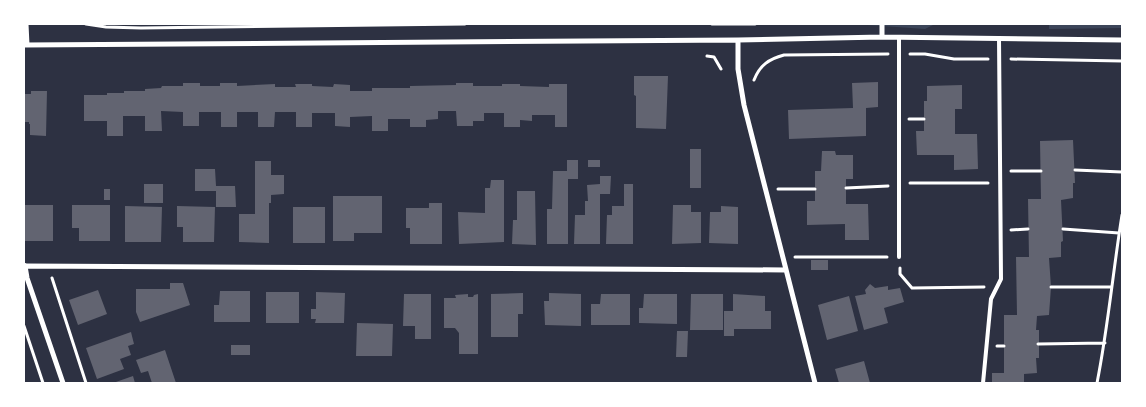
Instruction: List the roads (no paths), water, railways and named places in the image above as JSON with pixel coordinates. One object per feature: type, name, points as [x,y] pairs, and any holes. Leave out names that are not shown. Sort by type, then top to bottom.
[{"type":"street","points":[[26,24],[26,45],[738,40],[882,36],[1122,40]]},
{"type":"street","points":[[882,24],[882,36]]},
{"type":"street","points":[[738,40],[738,69],[744,106],[815,383]]},
{"type":"street","points":[[63,383],[24,266],[786,270]]},
{"type":"lane","points":[[899,37],[899,257]]},
{"type":"lane","points":[[983,383],[991,299],[1001,280],[999,38]]}]
